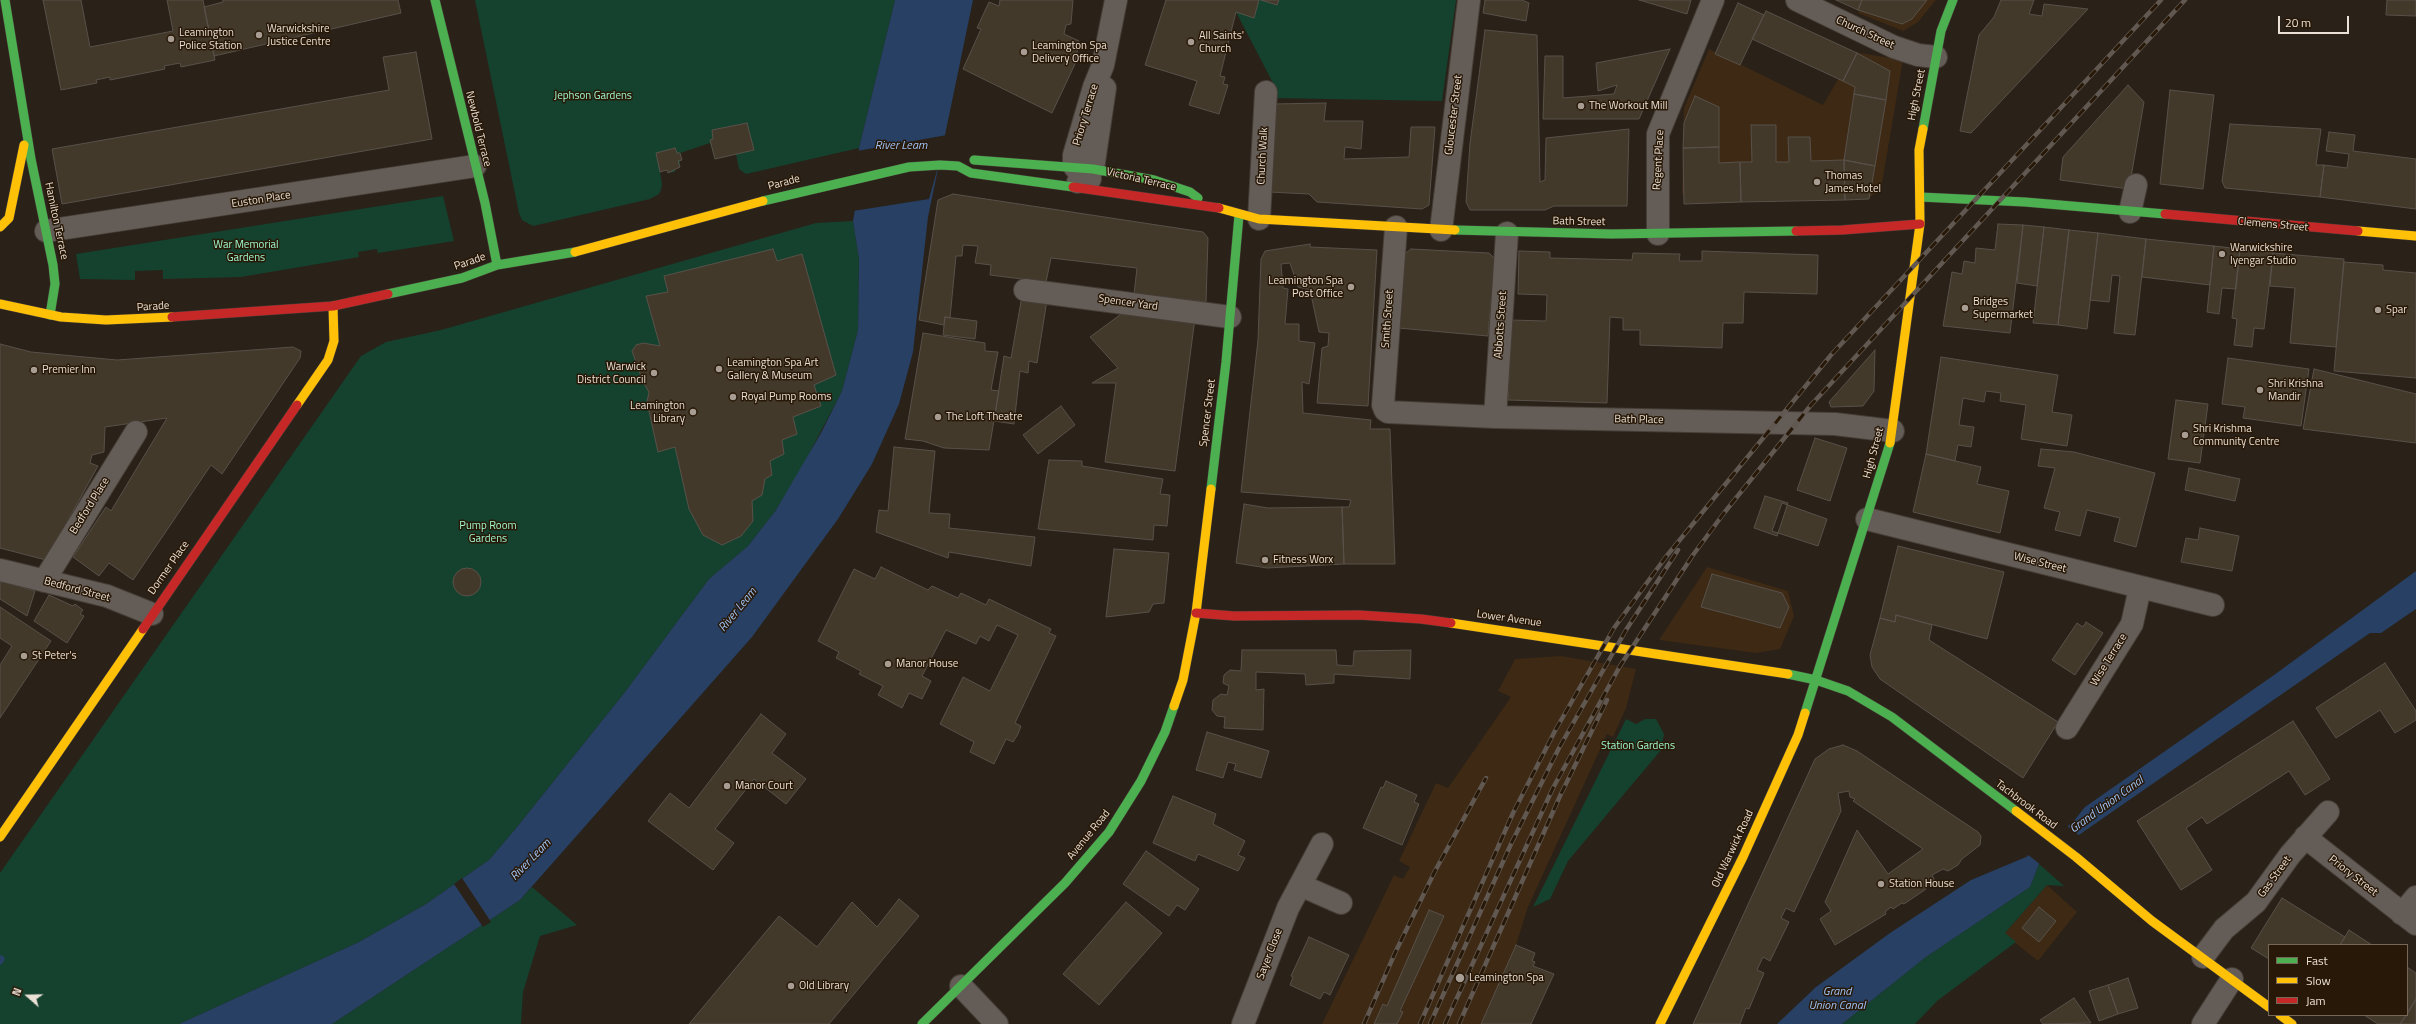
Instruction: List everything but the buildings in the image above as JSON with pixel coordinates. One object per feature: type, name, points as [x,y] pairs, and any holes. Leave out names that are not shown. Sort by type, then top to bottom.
[{"type":"main road","name":"Hamilton Terrace","points":[[5,0],[26,132],[55,284],[50,315]]},
{"type":"main road","name":"Newbold Terrace","points":[[434,0],[475,166],[497,265]]},
{"type":"main road","name":"High Street","points":[[1816,680],[1838,604],[1867,519],[1894,431],[1920,224],[1919,150],[1941,30],[1953,0]]},
{"type":"main road","name":"Hamilton Terrace","points":[[0,228],[9,218],[12,208],[26,132]]},
{"type":"main road","name":"Victoria Terrace","points":[[958,166],[972,160],[1169,184],[1190,192],[1209,205]]},
{"type":"main road","name":"Victoria Terrace","points":[[940,165],[958,166],[971,173],[1081,174]]},
{"type":"main road","name":"Parade","points":[[0,304],[50,315],[89,320],[136,320],[333,306],[462,278],[497,265],[530,261],[592,248],[837,182],[909,167],[940,165]]},
{"type":"main road","name":"Victoria Terrace","points":[[1136,195],[1209,205],[1249,217]]},
{"type":"main road","name":"Clemens Street","points":[[1920,197],[2025,202],[2416,236]]},
{"type":"main road","name":"Bath Street","points":[[1249,217],[1507,233],[1658,234],[1842,230],[1920,224]]},
{"type":"main road","name":"Spencer Street","points":[[1196,613],[1230,317],[1249,217]]},
{"type":"main road","name":"Dormer Place","points":[[0,837],[328,360],[334,341],[333,306]]},
{"type":"main road","name":"Lower Avenue","points":[[1196,613],[1234,616],[1359,615],[1421,619],[1775,672],[1816,680]]},
{"type":"main road","name":"Avenue Road","points":[[922,1024],[1065,883],[1109,832],[1125,808],[1150,766],[1175,707],[1183,680],[1196,613]]},
{"type":"main road","name":"Tachbrook Road","points":[[1816,680],[1848,691],[1892,717],[2076,858],[2152,921],[2268,1006]]},
{"type":"main road","name":"Old Warwick Road","points":[[1660,1024],[1756,829],[1798,735],[1816,680]]},
{"type":"main road","points":[[2281,1016],[2292,1024]]},
{"type":"street","name":"Priory Terrace","points":[[1081,174],[1105,85],[1103,65],[1116,0]]},
{"type":"street","name":"Gloucester Street","points":[[1441,230],[1469,0]]},
{"type":"street","name":"Regent Place","points":[[1658,234],[1659,130],[1713,0]]},
{"type":"street","name":"Church Street","points":[[1797,0],[1894,47],[1918,55],[1936,57]]},
{"type":"street","name":"Church Walk","points":[[1249,217],[1262,161],[1266,92]]},
{"type":"street","name":"Euston Place","points":[[46,231],[475,166]]},
{"type":"street","name":"Victoria Terrace","points":[[1081,174],[1136,195]]},
{"type":"street","points":[[2130,212],[2136,185]]},
{"type":"street","name":"Smith Street","points":[[1385,410],[1383,405],[1385,363],[1396,227]]},
{"type":"street","name":"Abbotts Street","points":[[1495,417],[1507,233]]},
{"type":"street","name":"Spencer Yard","points":[[1025,290],[1230,317]]},
{"type":"street","name":"Bath Place","points":[[1385,410],[1495,417],[1835,424],[1894,431]]},
{"type":"street","name":"Bedford Place","points":[[44,581],[136,432]]},
{"type":"street","name":"Wise Street","points":[[1867,519],[2213,606]]},
{"type":"street","name":"Bedford Street","points":[[0,570],[106,596],[152,614]]},
{"type":"street","name":"Wise Terrace","points":[[2067,728],[2132,624],[2140,588]]},
{"type":"street","name":"Gas Street","points":[[2203,957],[2224,930],[2256,902],[2304,838],[2328,812]]},
{"type":"street","name":"Priory Street","points":[[2304,838],[2409,919],[2416,897]]},
{"type":"street","name":"Sayer Close","points":[[1243,1024],[1288,908],[1322,844]]},
{"type":"street","points":[[1300,885],[1341,903]]},
{"type":"street","points":[[2203,1024],[2232,979]]},
{"type":"street","points":[[961,986],[997,1024]]},
{"type":"shaded area","points":[[1862,0],[1936,0],[1918,22],[1903,31],[1858,13]]},
{"type":"shaded area","points":[[1709,49],[1823,105],[1854,52],[1903,60],[1881,189],[1870,197],[1695,204],[1682,194],[1684,108]]},
{"type":"shaded area","points":[[1707,567],[1788,591],[1794,616],[1780,649],[1756,653],[1659,640]]},
{"type":"shaded area","points":[[1561,656],[1636,669],[1626,708],[1613,737],[1607,734],[1528,907],[1516,945],[1481,1024],[1322,1024],[1394,875],[1403,879],[1410,867],[1399,861],[1436,783],[1448,788],[1511,697],[1498,691],[1515,659]]},
{"type":"shaded area","points":[[2047,885],[2077,912],[2038,961],[2004,934]]},
{"type":"green space","name":"Jephson Gardens","points":[[475,0],[895,0],[859,148],[746,174],[739,169],[736,154],[715,159],[710,143],[680,153],[680,167],[675,169],[675,172],[668,173],[667,170],[660,172],[662,184],[661,190],[659,194],[650,199],[533,226],[522,220],[519,213]]},
{"type":"green space","points":[[1259,0],[1456,0],[1442,101],[1270,98],[1273,87],[1272,81],[1236,12],[1254,17]]},
{"type":"green space","name":"War Memorial Gardens","points":[[443,196],[454,241],[378,253],[377,249],[358,252],[359,257],[241,277],[163,279],[163,270],[135,271],[135,280],[80,279],[76,254]]},
{"type":"green space","name":"Pump Room Gardens","points":[[853,221],[859,259],[858,330],[842,391],[800,471],[776,510],[748,546],[709,579],[625,692],[489,860],[426,904],[359,942],[179,1024],[0,1024],[0,873],[361,356],[386,342],[441,330],[816,223]]},
{"type":"green space","name":"Station Gardens","points":[[1626,719],[1636,724],[1645,719],[1656,719],[1664,734],[1661,750],[1568,861],[1550,899],[1533,907]]},
{"type":"green space","points":[[2039,864],[2064,886],[2047,885],[2005,933],[2016,942],[1937,1001],[1915,1024],[1842,1024],[1926,957],[2030,887]]},
{"type":"green space","points":[[532,887],[577,925],[540,936],[523,992],[521,1024],[332,1024],[520,900]]},
{"type":"water","name":"River Leam","points":[[895,0],[973,0],[928,217],[913,352],[899,404],[872,464],[838,519],[752,637],[520,900],[332,1024],[179,1024],[359,942],[426,904],[489,860],[625,692],[709,579],[748,546],[776,510],[821,433],[842,391],[858,330],[859,259],[853,221],[856,203],[859,148]]},
{"type":"water","name":"Grand Union Canal","points":[[2416,571],[2416,609],[2381,633],[2370,633],[2086,830],[2039,864],[2030,887],[1926,957],[1842,1024],[1777,1024],[1816,987],[1890,933],[1971,880],[2026,857],[2073,822],[2085,807],[2274,675]]},
{"type":"pier","points":[[947,135],[929,199],[853,211],[857,151]]},
{"type":"pier","points":[[2066,825],[2080,836],[2041,865],[2027,854]]},
{"type":"pier","points":[[462,878],[491,922],[483,927],[454,884]]},
{"type":"railway","points":[[1420,1024],[1513,813],[1556,729],[1614,628],[1665,558],[1831,355],[2161,0]]},
{"type":"railway","points":[[1445,1024],[1553,788],[1620,666],[1693,555],[1724,513],[1811,405],[2185,0]]},
{"type":"railway","points":[[1430,1024],[1511,844],[1559,748],[1626,630],[1678,550]]},
{"type":"railway","points":[[1459,1024],[1560,796],[1607,700]]},
{"type":"railway","points":[[1364,1024],[1395,953],[1435,871],[1486,778]]},
{"type":"traffic: fast","points":[[5,0],[31,159],[53,265],[55,284],[50,315]]},
{"type":"traffic: fast","points":[[435,0],[485,203],[497,265]]},
{"type":"traffic: fast","points":[[1923,129],[1941,31],[1953,0]]},
{"type":"traffic: fast","points":[[974,160],[1093,169],[1154,180],[1190,192],[1198,198]]},
{"type":"traffic: fast","points":[[763,201],[909,167],[940,165],[958,166],[971,173],[1073,187]]},
{"type":"traffic: fast","points":[[1920,197],[2025,202],[2165,214]]},
{"type":"traffic: fast","points":[[1211,489],[1226,362],[1239,215]]},
{"type":"traffic: fast","points":[[1455,230],[1612,234],[1796,231]]},
{"type":"traffic: fast","points":[[388,294],[462,278],[497,265],[575,252]]},
{"type":"traffic: fast","points":[[1805,713],[1890,443]]},
{"type":"traffic: fast","points":[[1788,674],[1816,680],[1848,691],[1892,717],[2016,811]]},
{"type":"traffic: fast","points":[[922,1024],[1065,883],[1109,832],[1141,781],[1165,732],[1174,706]]},
{"type":"traffic: slow","points":[[1890,443],[1920,224],[1919,150],[1923,129]]},
{"type":"traffic: slow","points":[[0,227],[9,218],[24,145]]},
{"type":"traffic: slow","points":[[575,252],[763,201]]},
{"type":"traffic: slow","points":[[1219,208],[1259,219],[1455,230]]},
{"type":"traffic: slow","points":[[2358,231],[2416,236]]},
{"type":"traffic: slow","points":[[0,304],[61,317],[106,320],[172,317]]},
{"type":"traffic: slow","points":[[297,405],[328,360],[334,341],[333,306]]},
{"type":"traffic: slow","points":[[1174,706],[1183,680],[1196,613],[1211,489]]},
{"type":"traffic: slow","points":[[1451,623],[1788,674]]},
{"type":"traffic: slow","points":[[0,837],[143,629]]},
{"type":"traffic: slow","points":[[1660,1024],[1743,857],[1798,735],[1805,713]]},
{"type":"traffic: slow","points":[[2016,811],[2076,857],[2152,921],[2268,1006]]},
{"type":"traffic: slow","points":[[2281,1016],[2292,1024]]},
{"type":"traffic: jam","points":[[1073,187],[1219,208]]},
{"type":"traffic: jam","points":[[2165,214],[2358,231]]},
{"type":"traffic: jam","points":[[1796,231],[1842,230],[1920,224]]},
{"type":"traffic: jam","points":[[172,317],[333,306],[388,294]]},
{"type":"traffic: jam","points":[[143,629],[297,405]]},
{"type":"traffic: jam","points":[[1196,613],[1234,616],[1359,615],[1421,619],[1451,623]]},
{"type":"place","name":"Warwickshire Justice Centre","points":[[259,35]]},
{"type":"place","name":"Leamington Police Station","points":[[171,39]]},
{"type":"place","name":"All Saints' Church","points":[[1191,42]]},
{"type":"place","name":"Leamington Spa Delivery Office","points":[[1024,52]]},
{"type":"place","name":"The Workout Mill","points":[[1581,106]]},
{"type":"place","name":"Thomas James Hotel","points":[[1817,182]]},
{"type":"place","name":"Warwickshire Iyengar Studio","points":[[2222,254]]},
{"type":"place","name":"Leamington Spa Post Office","points":[[1351,287]]},
{"type":"place","name":"Bridges Supermarket","points":[[1965,308]]},
{"type":"place","name":"Spar","points":[[2378,310]]},
{"type":"place","name":"Leamington Spa Art Gallery & Museum","points":[[719,369]]},
{"type":"place","name":"Premier Inn","points":[[34,370]]},
{"type":"place","name":"Warwick District Council","points":[[654,373]]},
{"type":"place","name":"Shri Krishna Mandir","points":[[2260,390]]},
{"type":"place","name":"Royal Pump Rooms","points":[[733,397]]},
{"type":"place","name":"Leamington Library","points":[[693,412]]},
{"type":"place","name":"The Loft Theatre","points":[[938,417]]},
{"type":"place","name":"Shri Krishma Community Centre","points":[[2185,435]]},
{"type":"place","name":"Fitness Worx","points":[[1265,560]]},
{"type":"place","name":"St Peter's","points":[[24,656]]},
{"type":"place","name":"Manor House","points":[[888,664]]},
{"type":"place","name":"Manor Court","points":[[727,786]]},
{"type":"place","name":"Station House","points":[[1881,884]]},
{"type":"place","name":"Leamington Spa","points":[[1460,978]]},
{"type":"place","name":"Old Library","points":[[791,986]]}]
